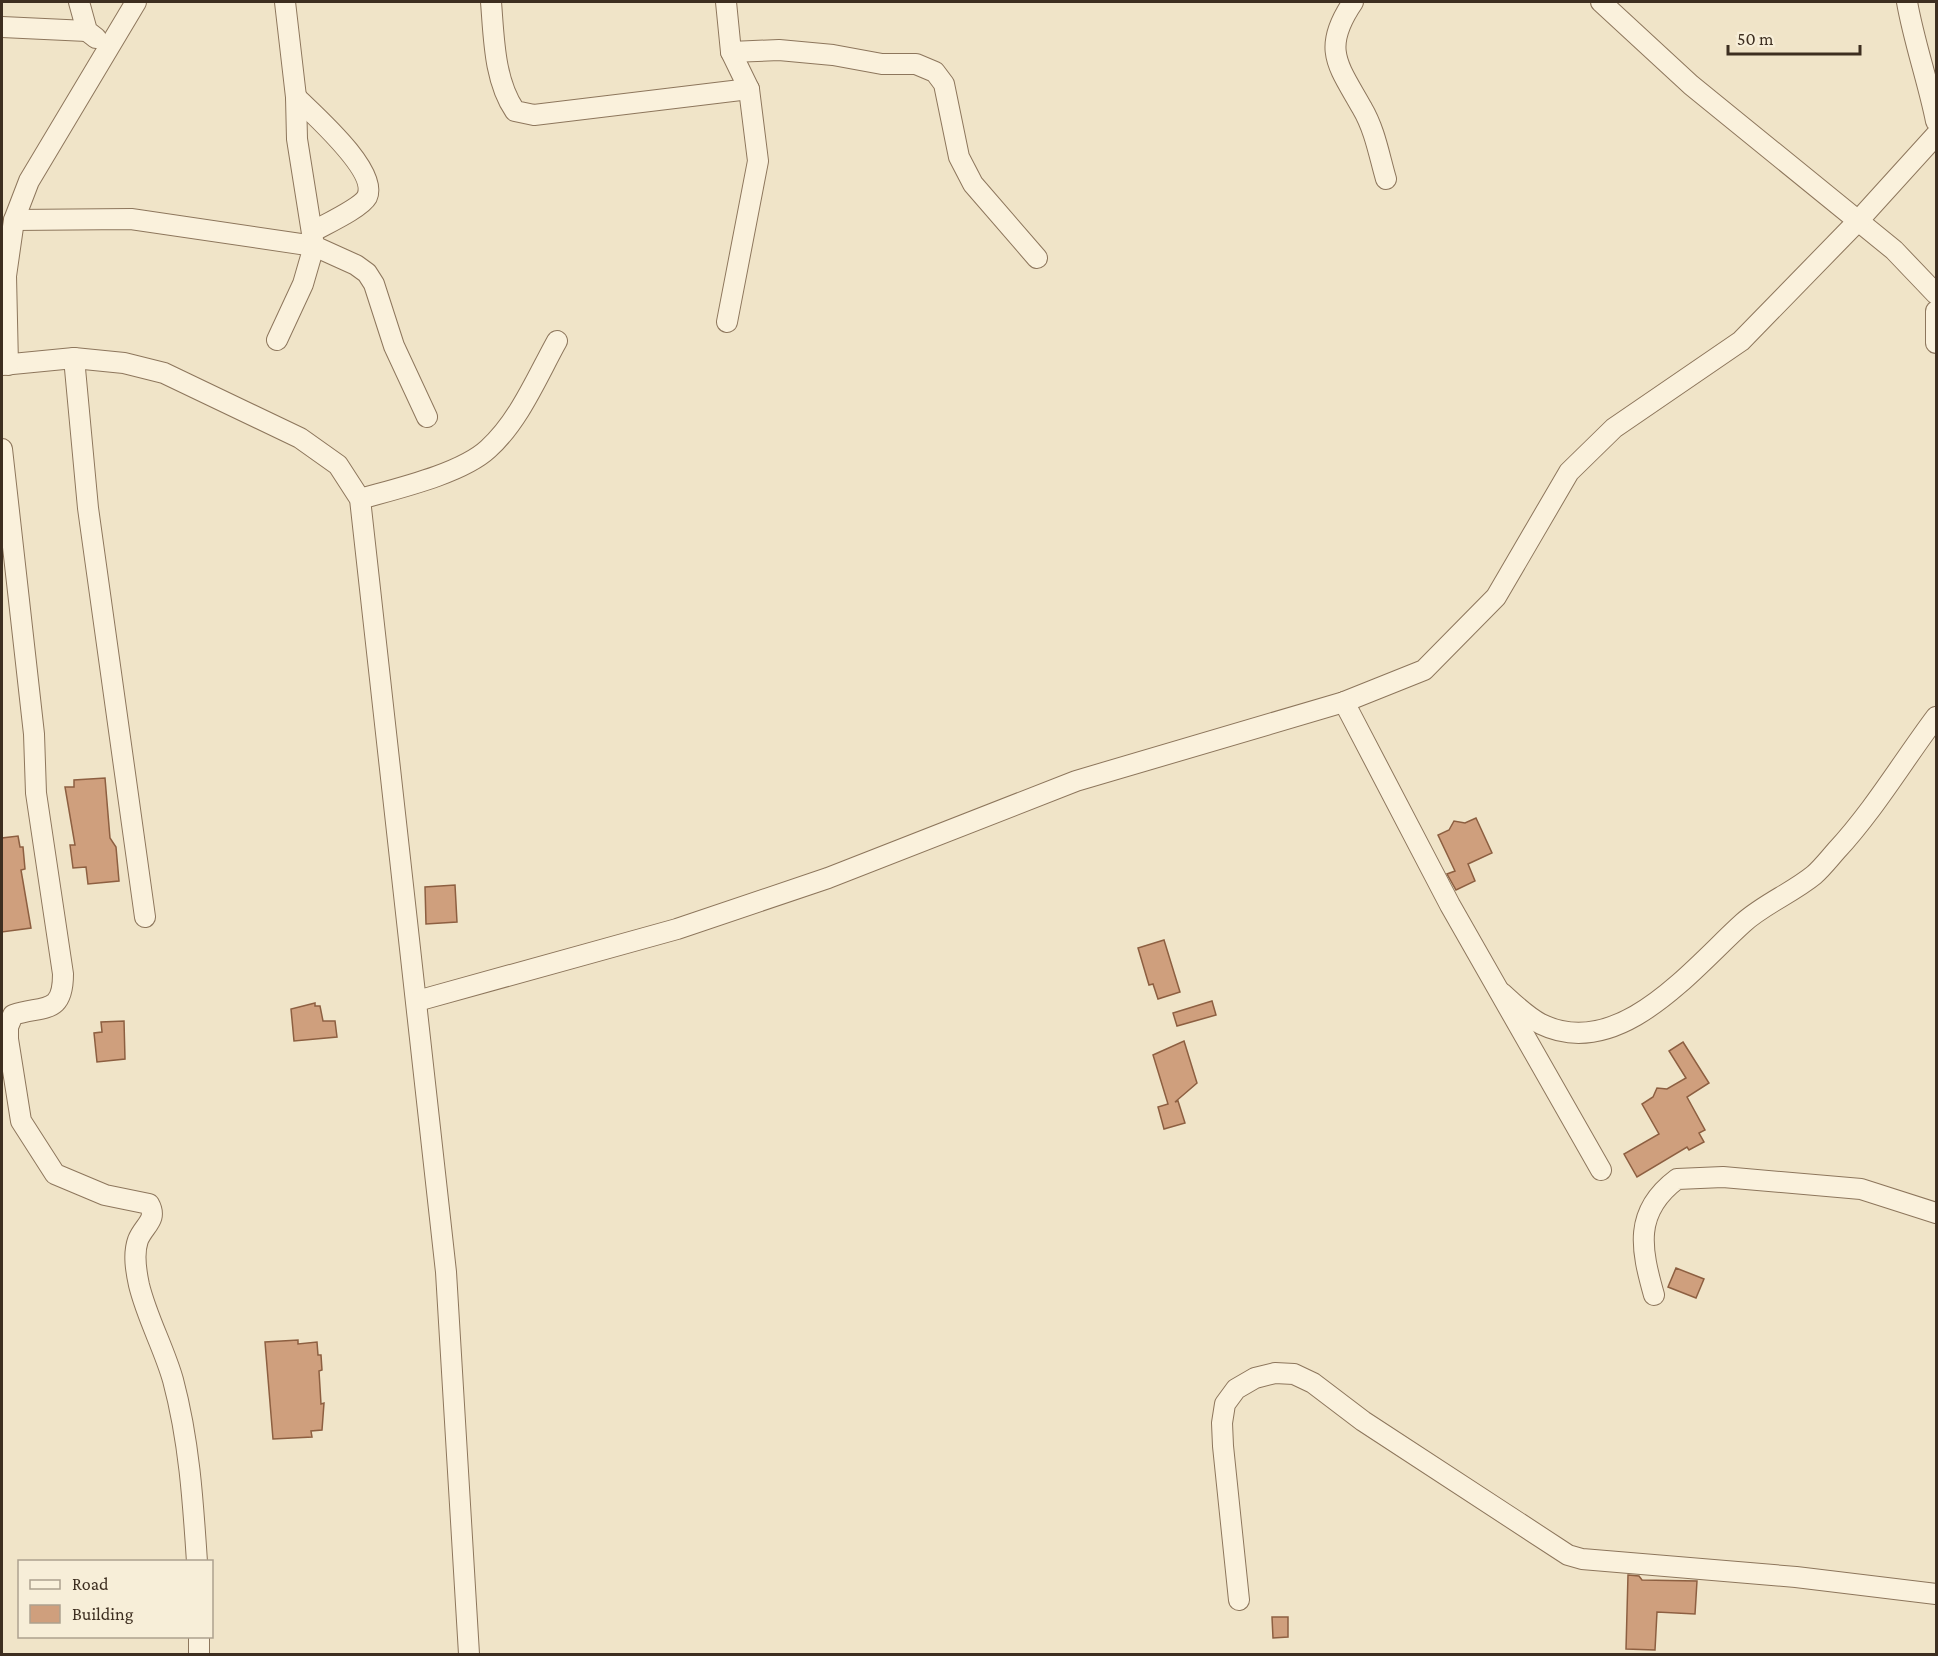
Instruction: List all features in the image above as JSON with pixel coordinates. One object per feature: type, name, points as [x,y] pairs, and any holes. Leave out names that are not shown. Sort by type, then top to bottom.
[{"type":"street","points":[[79,2],[87,31],[107,47]]},
{"type":"street","points":[[136,2],[107,47],[29,181],[14,220],[6,276],[5,365],[74,358],[124,363],[164,374],[300,438],[338,465],[360,499],[446,1272],[469,1654]]},
{"type":"street","points":[[278,340],[303,284],[313,239],[297,139],[296,97],[285,2]]},
{"type":"street","points":[[491,2],[496,55],[506,97],[515,111],[534,115],[749,89]]},
{"type":"street","points":[[726,2],[731,52],[749,89],[758,161],[727,322]]},
{"type":"street","points":[[1353,2],[1337,33],[1334,46],[1336,58],[1340,72],[1374,132],[1386,179]]},
{"type":"street","points":[[1601,2],[1691,85],[1894,250],[1936,294]]},
{"type":"street","points":[[1908,2],[1912,30],[1929,85],[1936,121]]},
{"type":"street","points":[[2,27],[87,31]]},
{"type":"street","points":[[731,52],[779,50],[833,55],[882,64],[916,64],[935,72],[944,84],[959,158],[973,184],[1036,258]]},
{"type":"street","points":[[296,97],[347,148],[365,175],[368,188],[366,198],[313,239]]},
{"type":"street","points":[[417,1001],[677,929],[828,878],[1076,781],[1344,702],[1424,670],[1496,597],[1569,472],[1614,428],[1741,341],[1858,221],[1936,135]]},
{"type":"street","points":[[14,220],[131,219],[313,239],[367,273],[374,284],[394,346],[427,417]]},
{"type":"street","points":[[1936,311],[1936,343]]},
{"type":"street","points":[[360,499],[410,485],[460,466],[486,451],[504,432],[557,341]]},
{"type":"street","points":[[74,358],[88,508],[145,917]]},
{"type":"street","points":[[2,449],[34,734],[36,792],[63,974],[63,990],[60,1000],[50,1008],[14,1015],[8,1027],[21,1121],[55,1174],[105,1195],[149,1204],[152,1210],[152,1219],[139,1238],[135,1254],[139,1284],[172,1378],[189,1455],[197,1560]]},
{"type":"street","points":[[1344,702],[1450,905],[1601,1170]]},
{"type":"street","points":[[1502,993],[1520,1010],[1542,1024],[1561,1029],[1602,1029],[1623,1024],[1652,1006],[1745,920],[1815,874],[1860,825],[1936,717]]},
{"type":"street","points":[[1654,1295],[1643,1259],[1644,1232],[1654,1203],[1677,1179],[1723,1177],[1861,1189],[1936,1213]]},
{"type":"street","points":[[1239,1600],[1223,1446],[1224,1404],[1236,1389],[1255,1378],[1275,1373],[1294,1374],[1313,1383],[1363,1421],[1568,1555],[1582,1559],[1796,1577],[1936,1594]]},
{"type":"street","points":[[199,1638],[199,1654]]},
{"type":"building","points":[[105,778],[110,838],[116,847],[119,881],[88,884],[86,867],[73,868],[70,845],[75,845],[65,787],[74,787],[74,780]]},
{"type":"building","points":[[1476,818],[1492,853],[1468,864],[1475,881],[1456,890],[1447,874],[1455,871],[1438,835],[1449,830],[1454,821],[1465,823]]},
{"type":"building","points":[[18,836],[20,847],[23,847],[25,869],[21,870],[31,928],[2,932],[2,838]]},
{"type":"building","points":[[455,885],[457,922],[426,924],[425,887]]},
{"type":"building","points":[[1164,940],[1180,992],[1158,999],[1153,984],[1149,985],[1138,948]]},
{"type":"building","points":[[1212,1001],[1216,1015],[1177,1026],[1173,1013]]},
{"type":"building","points":[[315,1003],[315,1006],[320,1006],[323,1021],[335,1021],[337,1037],[294,1041],[291,1009]]},
{"type":"building","points":[[124,1021],[125,1059],[97,1062],[94,1033],[102,1032],[101,1022]]},
{"type":"building","points":[[1184,1041],[1197,1083],[1175,1102],[1178,1101],[1185,1123],[1164,1129],[1158,1107],[1168,1104],[1153,1055]]},
{"type":"building","points":[[1683,1042],[1709,1083],[1687,1097],[1705,1130],[1699,1133],[1704,1142],[1689,1150],[1687,1147],[1637,1177],[1624,1154],[1659,1134],[1642,1104],[1653,1097],[1657,1088],[1667,1089],[1686,1078],[1669,1051]]},
{"type":"building","points":[[1676,1268],[1704,1279],[1696,1298],[1668,1287]]},
{"type":"building","points":[[298,1340],[298,1344],[317,1342],[318,1355],[321,1355],[322,1370],[319,1371],[321,1404],[324,1403],[322,1430],[311,1431],[312,1437],[273,1439],[265,1342]]},
{"type":"building","points":[[1628,1575],[1639,1576],[1642,1580],[1697,1581],[1695,1614],[1657,1612],[1655,1650],[1626,1649]]},
{"type":"building","points":[[1272,1617],[1288,1617],[1288,1637],[1273,1638]]}]
